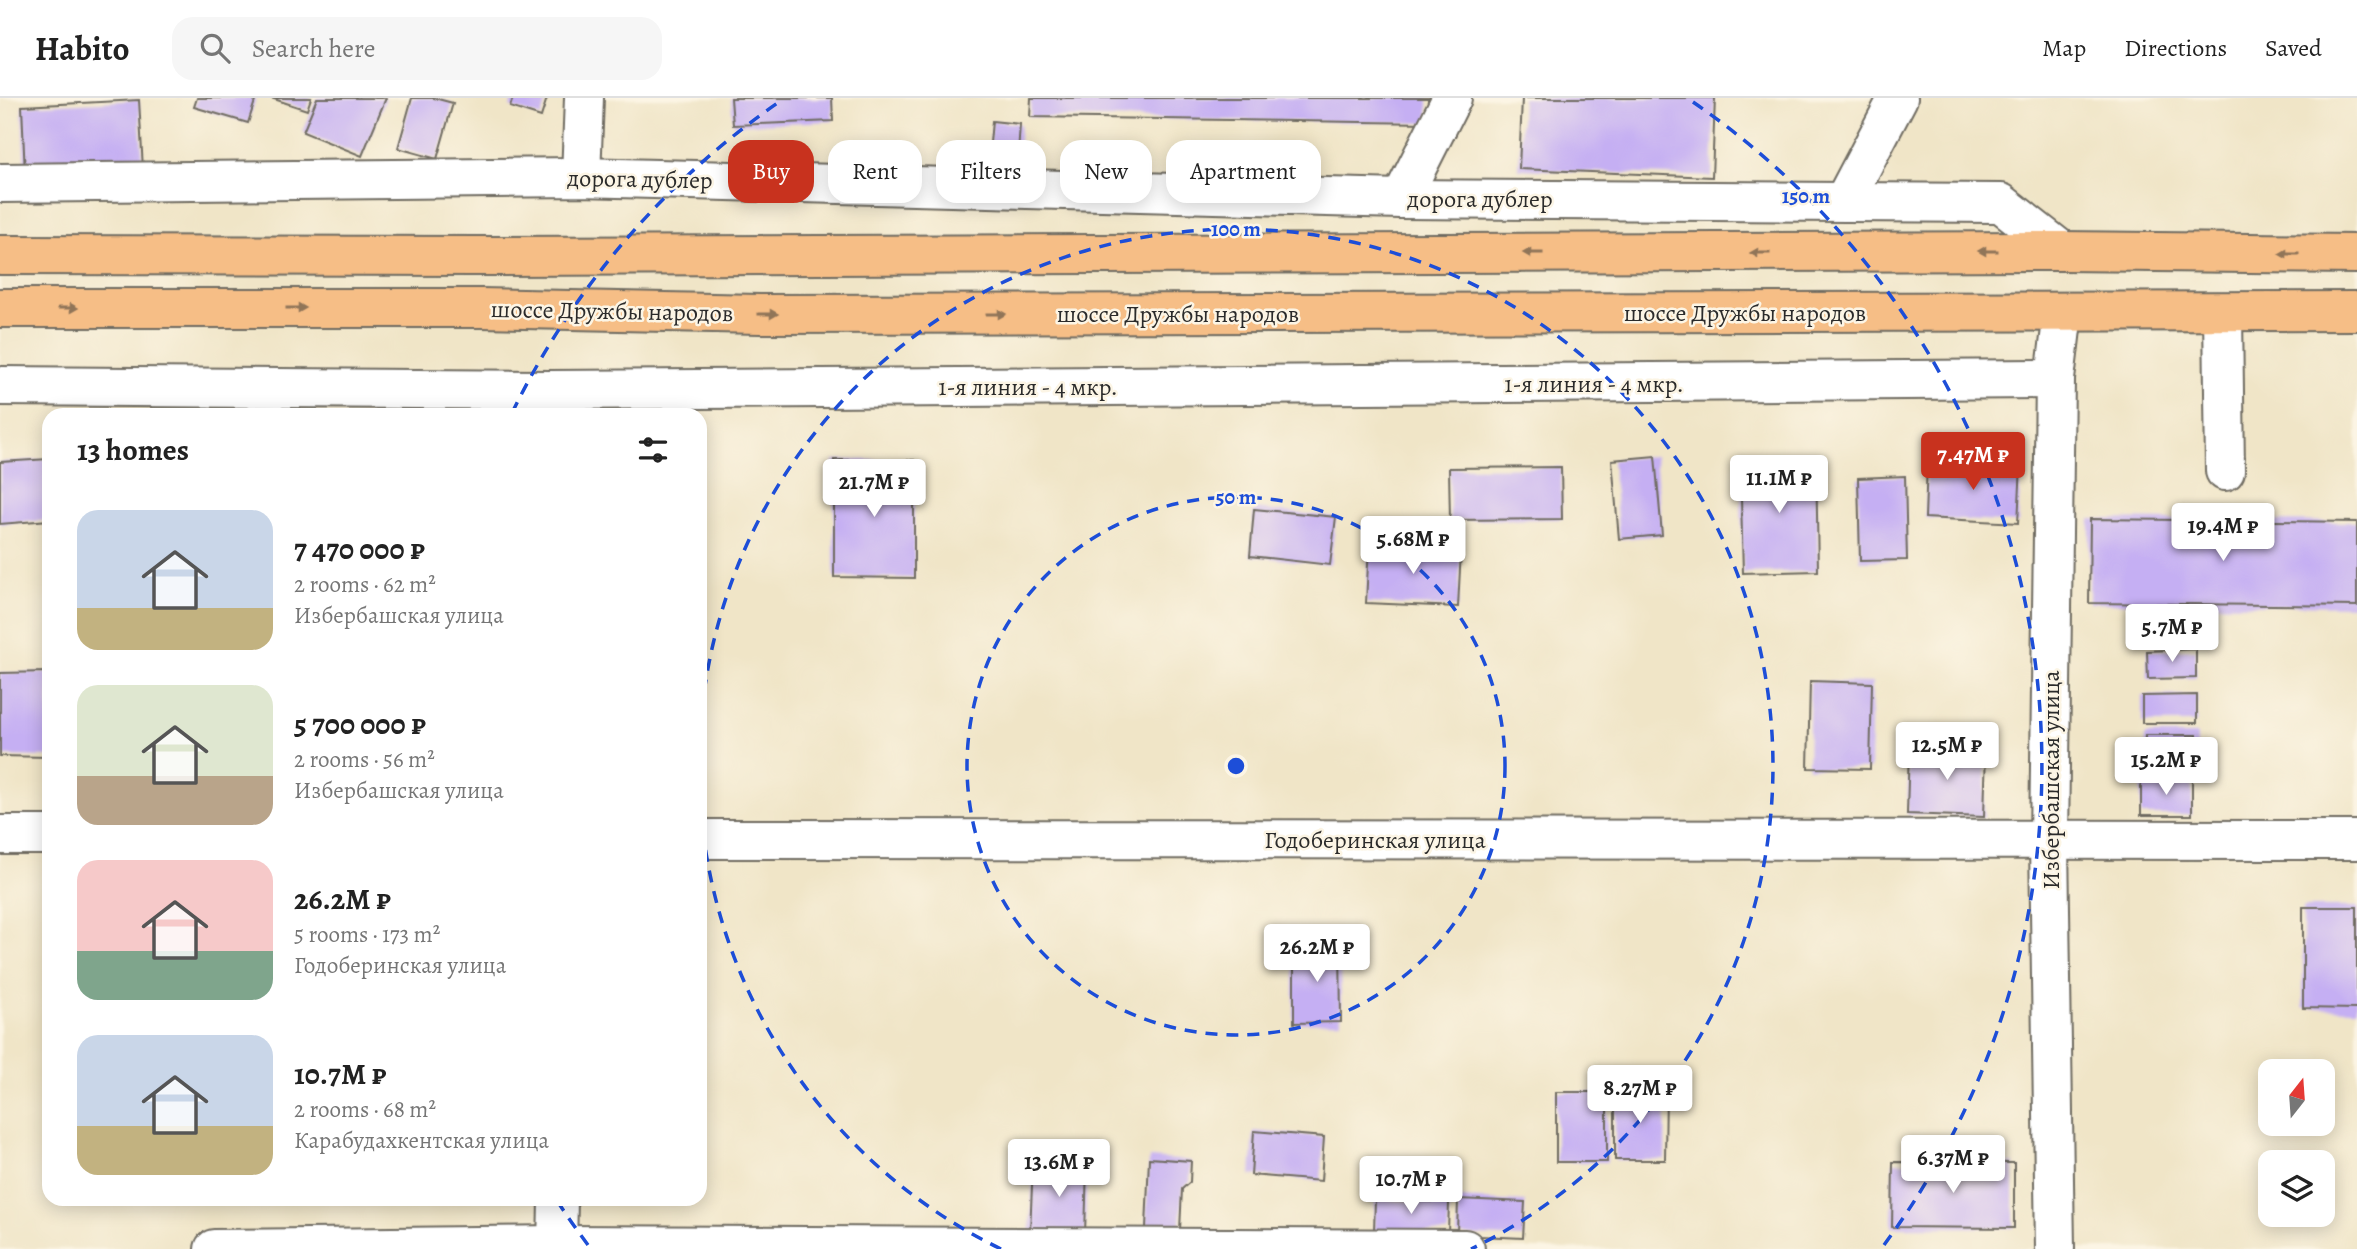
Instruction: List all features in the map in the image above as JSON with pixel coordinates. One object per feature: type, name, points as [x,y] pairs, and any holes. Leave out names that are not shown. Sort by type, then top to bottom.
[{"type":"main road","points":[[2062,251],[2063,312]]},
{"type":"main road","points":[[0,254],[536,256],[2062,251],[2357,254]]},
{"type":"main road","points":[[2223,253],[2223,312]]},
{"type":"main road","name":"шоссе Дружбы народов","points":[[0,308],[467,308],[760,314],[2357,312]]},
{"type":"street","points":[[581,177],[584,98]]},
{"type":"street","points":[[1401,199],[1452,98]]},
{"type":"street","points":[[1844,201],[1898,98]]},
{"type":"street","name":"дорога дублер","points":[[0,183],[581,177],[1401,199],[2001,203],[2062,251]]},
{"type":"street","name":"Избербашская улица","points":[[2055,1249],[2049,842],[2055,379],[2063,312]]},
{"type":"street","points":[[2223,312],[2225,471]]},
{"type":"street","name":"1-я линия - 4 мкр.","points":[[0,386],[551,402],[2055,379]]},
{"type":"street","points":[[0,835],[42,835]]},
{"type":"street","name":"Годоберинская улица","points":[[707,839],[2049,842],[2357,840]]},
{"type":"street","points":[[557,1247],[558,1206]]},
{"type":"street","points":[[214,1249],[1465,1249]]},
{"type":"building","points":[[197,98],[256,98],[248,123],[194,107]]},
{"type":"building","points":[[271,98],[311,98],[307,110]]},
{"type":"building","points":[[317,98],[386,98],[362,156],[303,132]]},
{"type":"building","points":[[412,98],[434,98],[453,103],[437,159],[398,148]]},
{"type":"building","points":[[513,98],[547,98],[541,117],[510,107]]},
{"type":"building","points":[[731,98],[832,98],[833,121],[733,125]]},
{"type":"building","points":[[1031,98],[1428,98],[1428,123],[1030,117]]},
{"type":"building","points":[[1522,98],[1715,98],[1712,177],[1519,169]]},
{"type":"building","points":[[139,100],[143,169],[25,175],[22,106]]},
{"type":"building","points":[[992,121],[1020,124],[1019,140],[990,140]]},
{"type":"building","points":[[1655,456],[1662,535],[1619,539],[1612,460]]},
{"type":"building","points":[[1816,458],[1818,571],[1743,573],[1740,460]]},
{"type":"building","points":[[42,459],[42,521],[0,524],[0,462]]},
{"type":"building","points":[[834,460],[914,460],[914,578],[834,577]]},
{"type":"building","points":[[1927,461],[2021,465],[2018,523],[1925,518]]},
{"type":"building","points":[[1561,467],[1562,519],[1450,520],[1449,468]]},
{"type":"building","points":[[1905,476],[1907,560],[1860,561],[1858,478]]},
{"type":"building","points":[[1254,509],[1336,517],[1330,565],[1250,556]]},
{"type":"building","points":[[2090,519],[2357,522],[2357,606],[2089,603]]},
{"type":"building","points":[[1369,545],[1461,550],[1458,607],[1366,603]]},
{"type":"building","points":[[2196,649],[2196,678],[2148,679],[2147,651]]},
{"type":"building","points":[[42,672],[42,757],[0,756],[0,673]]},
{"type":"building","points":[[1810,681],[1872,683],[1870,769],[1808,768]]},
{"type":"building","points":[[2197,695],[2197,723],[2142,723],[2142,696]]},
{"type":"building","points":[[2145,735],[2197,735],[2197,768],[2144,768]]},
{"type":"building","points":[[1909,747],[1986,750],[1984,817],[1907,814]]},
{"type":"building","points":[[2141,778],[2192,778],[2192,815],[2141,815]]},
{"type":"building","points":[[2303,907],[2357,907],[2357,1009],[2303,1008]]},
{"type":"building","points":[[1340,945],[1341,1022],[1294,1023],[1294,946]]},
{"type":"building","points":[[1615,1091],[1666,1091],[1665,1160],[1615,1160]]},
{"type":"building","points":[[1556,1092],[1607,1092],[1607,1162],[1556,1162]]},
{"type":"building","points":[[1254,1131],[1324,1137],[1321,1181],[1251,1175]]},
{"type":"building","points":[[1149,1158],[1191,1161],[1190,1182],[1182,1189],[1180,1230],[1146,1228]]},
{"type":"building","points":[[1033,1162],[1087,1164],[1085,1235],[1030,1233]]},
{"type":"building","points":[[1893,1162],[2014,1163],[2014,1228],[1892,1227]]},
{"type":"building","points":[[1458,1199],[1525,1202],[1523,1238],[1457,1235]]},
{"type":"building","points":[[1375,1200],[1449,1202],[1448,1233],[1374,1231]]}]
